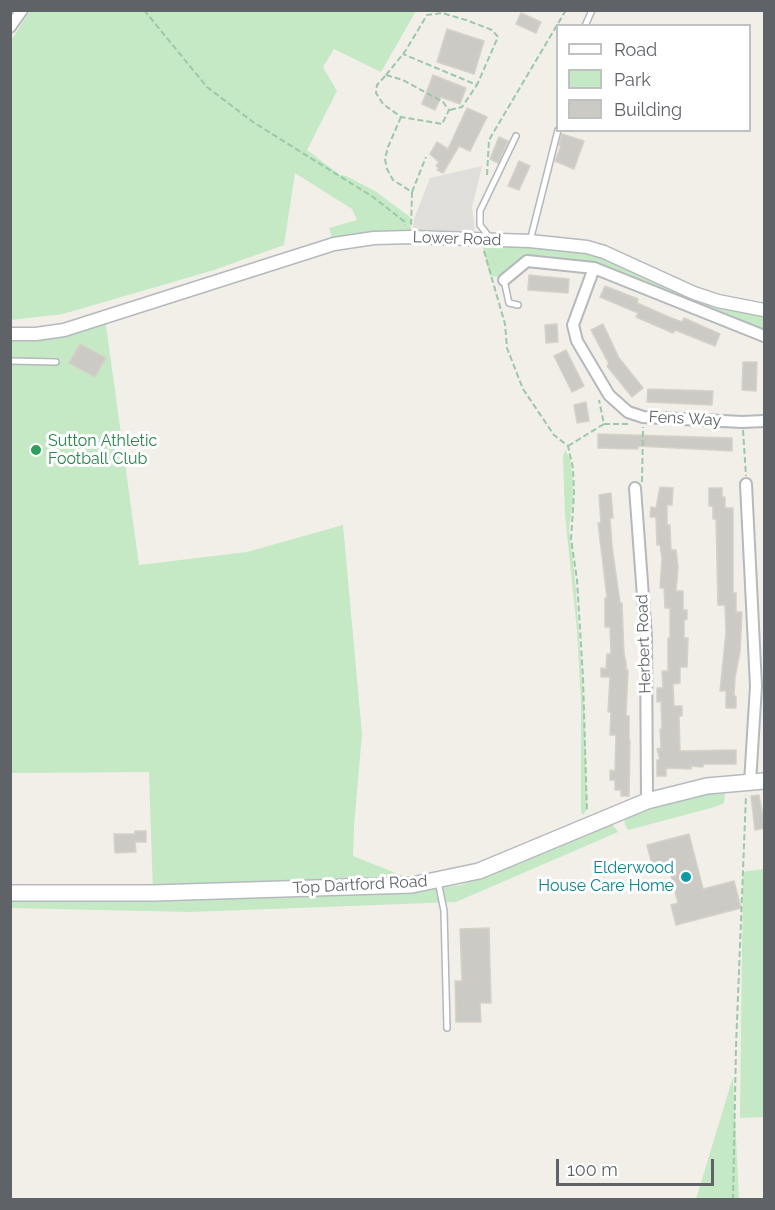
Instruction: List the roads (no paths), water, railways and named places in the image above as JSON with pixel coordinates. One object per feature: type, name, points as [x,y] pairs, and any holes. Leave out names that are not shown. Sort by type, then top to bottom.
[{"type":"main road","name":"Top Dartford Road","points":[[10,893],[153,893],[412,885],[479,871],[647,801],[707,786],[754,782]]},
{"type":"street","points":[[10,27],[22,10]]},
{"type":"street","name":"Lower Road","points":[[10,334],[36,334],[64,330],[334,244],[374,238],[530,241],[587,247],[604,252],[694,293],[718,301],[765,310]]},
{"type":"street","points":[[504,280],[527,261],[594,267],[765,336]]},
{"type":"street","name":"Fens Way","points":[[594,267],[573,325],[577,341],[609,395],[628,412],[643,421],[765,421]]},
{"type":"street","points":[[746,482],[756,686],[754,782]]},
{"type":"street","name":"Herbert Road","points":[[635,488],[646,636],[647,801]]},
{"type":"lane","points":[[586,24],[592,10]]},
{"type":"lane","points":[[530,241],[557,132]]},
{"type":"lane","points":[[485,240],[480,225],[480,211],[516,136]]},
{"type":"lane","points":[[504,280],[509,303],[518,305]]},
{"type":"lane","points":[[10,361],[56,362]]},
{"type":"lane","points":[[438,880],[444,911],[447,1028]]},
{"type":"place","name":"Sutton Athletic Football Club","points":[[36,450]]},
{"type":"place","name":"Elderwood House Care Home","points":[[686,877]]}]
